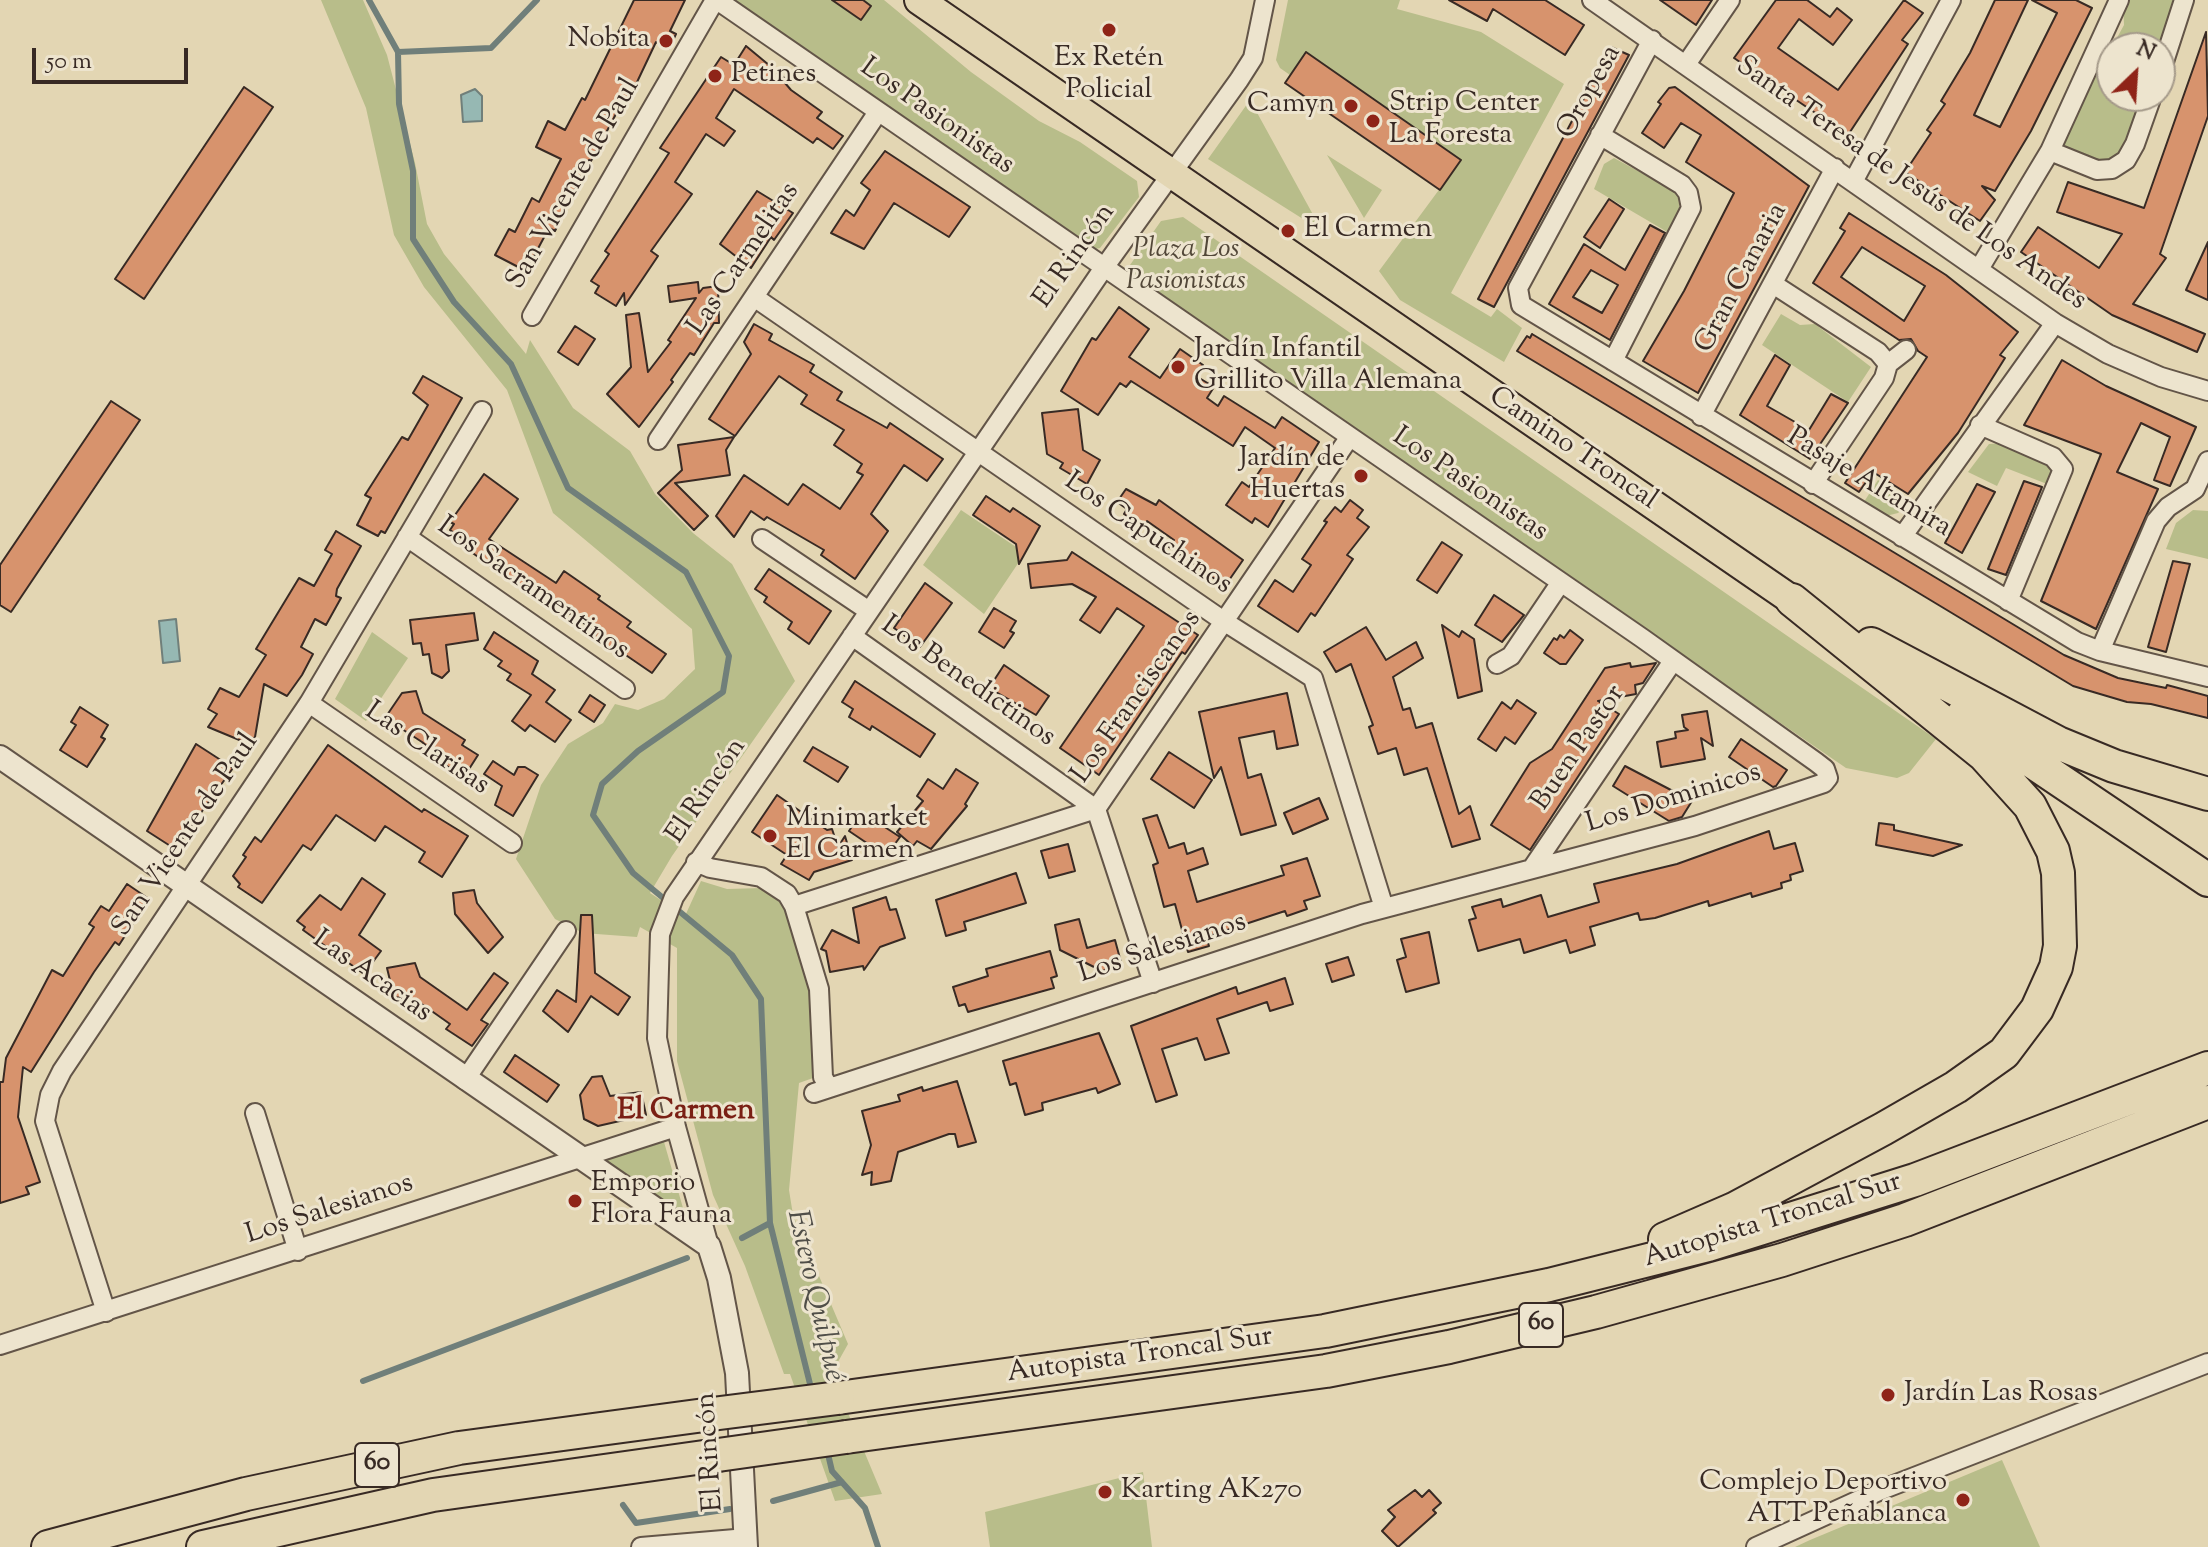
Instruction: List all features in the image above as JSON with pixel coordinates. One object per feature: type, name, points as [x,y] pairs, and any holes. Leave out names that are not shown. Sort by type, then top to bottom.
[{"type":"highway","points":[[1792,600],[1946,686],[2058,743],[2114,766],[2208,794]]},
{"type":"highway","points":[[1792,600],[2208,880]]},
{"type":"highway","points":[[1549,1285],[1734,1209],[1956,1087],[2004,1053],[2022,1033],[2056,967],[2062,923],[2058,873],[2053,851],[2030,806],[1984,755],[1792,600]]},
{"type":"highway","name":"Autopista Troncal Sur","points":[[48,1547],[246,1494],[459,1448],[1325,1331],[1549,1285],[1708,1245],[1902,1184],[2208,1068]]},
{"type":"highway","name":"Autopista Troncal Sur","points":[[203,1547],[433,1495],[1326,1371],[1449,1347],[1596,1312],[1782,1260],[1905,1220],[2208,1102]]},
{"type":"main road","name":"Camino Troncal","points":[[919,0],[1170,176],[1792,600]]},
{"type":"street","name":"Los Pasionistas","points":[[716,0],[1561,582],[1816,762],[1825,769],[1828,778]]},
{"type":"street","name":"San Vicente de Paul","points":[[532,316],[716,0]]},
{"type":"street","name":"El Rincón","points":[[746,1543],[737,1373],[657,1038],[660,934],[674,897],[696,862],[1103,269],[1253,58],[1265,0]]},
{"type":"street","name":"Santa Teresa de Jesús de Los Andes","points":[[1592,0],[1687,63],[2055,323],[2108,354],[2161,377],[2208,391]]},
{"type":"street","points":[[1687,63],[1730,0]]},
{"type":"street","points":[[1854,180],[1951,0]]},
{"type":"street","points":[[1979,269],[2050,151],[2119,0]]},
{"type":"street","points":[[2174,32],[2184,0]]},
{"type":"street","name":"Oropesa","points":[[1518,300],[1518,288],[1652,40]]},
{"type":"street","name":"Las Carmelitas","points":[[658,440],[878,112]]},
{"type":"street","points":[[2050,151],[2097,170],[2112,169],[2126,160],[2146,112]]},
{"type":"street","points":[[1600,135],[1682,185],[1688,193],[1691,208],[1613,361]]},
{"type":"street","name":"Gran Canaria","points":[[1701,416],[1835,168]]},
{"type":"street","points":[[1773,284],[1878,352],[1888,364]]},
{"type":"street","name":"Los Capuchinos","points":[[754,297],[1225,622],[1313,678],[1384,908]]},
{"type":"street","name":"Pasaje Altamira","points":[[1518,300],[1701,416],[2077,642],[2100,651],[2208,677]]},
{"type":"street","points":[[1902,537],[2055,323]]},
{"type":"street","points":[[1813,484],[1884,378],[1888,364],[1906,350]]},
{"type":"street","name":"San Vicente de Paul","points":[[106,1312],[45,1121],[46,1108],[62,1071],[188,888],[309,703],[482,411]]},
{"type":"street","points":[[1980,425],[2053,457],[2063,469],[2008,601]]},
{"type":"street","name":"Los Franciscanos","points":[[794,906],[1096,809],[1349,438]]},
{"type":"street","points":[[2100,651],[2156,521],[2168,507],[2202,491],[2208,461]]},
{"type":"street","name":"Los Sacramentinos","points":[[407,537],[625,689]]},
{"type":"street","points":[[762,539],[869,611]]},
{"type":"street","points":[[1497,664],[1511,656],[1561,582]]},
{"type":"street","name":"Los Benedictinos","points":[[852,636],[1096,809]]},
{"type":"street","name":"Buen Pastor","points":[[1533,867],[1673,661]]},
{"type":"street","name":"Las Clarisas","points":[[309,703],[512,843]]},
{"type":"street","name":"Las Acacias","points":[[0,757],[709,1246]]},
{"type":"street","name":"Los Dominicos","points":[[1533,867],[1695,826],[1824,783],[1828,778]]},
{"type":"street","points":[[1096,809],[1153,983]]},
{"type":"street","points":[[696,862],[710,868],[761,877],[787,894],[794,906]]},
{"type":"street","name":"Los Salesianos","points":[[794,906],[819,989],[821,1090],[1384,908],[1533,867]]},
{"type":"street","points":[[465,1080],[566,931]]},
{"type":"street","points":[[255,1113],[298,1251]]},
{"type":"street","name":"Los Salesianos","points":[[0,1345],[676,1127]]},
{"type":"street","points":[[1756,1547],[1881,1490],[2208,1363]]},
{"type":"street","points":[[641,1547],[746,1543]]},
{"type":"green space","points":[[321,0],[363,0],[387,55],[427,224],[444,254],[526,354],[530,340],[573,408],[630,451],[655,494],[693,533],[732,564],[795,681],[672,856],[650,893],[685,916],[701,881],[727,889],[762,888],[784,905],[810,994],[813,1078],[799,1083],[789,1190],[793,1215],[848,1344],[834,1369],[830,1370],[882,1494],[835,1501],[790,1374],[784,1374],[745,1266],[713,1195],[677,1061],[677,948],[640,927],[637,937],[583,933],[555,919],[516,859],[541,785],[568,744],[603,723],[615,704],[638,710],[664,699],[695,669],[692,629],[553,513],[507,390],[424,287],[394,235],[366,108]]},
{"type":"green space","points":[[734,0],[884,0],[971,72],[1039,121],[1080,142],[1137,181],[1139,197],[1100,248],[1091,250],[734,6]]},
{"type":"green space","points":[[1288,0],[1400,0],[1397,9],[1481,32],[1564,84],[1451,293],[1491,317],[1497,309],[1522,328],[1504,362],[1400,300],[1379,271],[1461,160],[1306,52],[1290,75],[1280,68],[1276,60]]},
{"type":"green space","points":[[2123,0],[2175,0],[2165,32],[2120,32],[2124,25]]},
{"type":"green space","points":[[2096,76],[2096,112],[2138,112],[2122,158],[2109,164],[2092,162],[2065,147],[2065,133]]},
{"type":"green space","points":[[1250,100],[1255,109],[1322,231],[1208,159]]},
{"type":"green space","points":[[1327,155],[1382,190],[1364,218]]},
{"type":"green space","points":[[1614,158],[1677,192],[1680,210],[1669,233],[1594,189],[1604,164]]},
{"type":"green space","name":"Plaza Los Pasionistas","points":[[1183,217],[1936,739],[1909,773],[1897,778],[1846,768],[1131,277],[1130,265],[1161,221]]},
{"type":"green space","points":[[1781,314],[1800,325],[1815,324],[1871,367],[1848,402],[1762,345]]},
{"type":"green space","points":[[2008,443],[2055,464],[2047,484],[2006,468],[1997,486],[1968,472],[1989,444]]},
{"type":"green space","points":[[1878,480],[1911,501],[1898,513],[1882,517],[1862,505]]},
{"type":"green space","points":[[961,510],[1025,553],[984,614],[923,565]]},
{"type":"green space","points":[[2193,510],[2208,511],[2208,559],[2166,549],[2176,523]]},
{"type":"green space","points":[[372,632],[408,658],[366,721],[335,699]]},
{"type":"green space","points":[[664,1142],[685,1215],[603,1160]]},
{"type":"green space","name":"Complejo Deportivo ATT Peñablanca","points":[[2002,1460],[2040,1547],[1795,1547],[1810,1540]]},
{"type":"green space","name":"Karting AK270","points":[[1143,1472],[1152,1547],[990,1547],[985,1512]]},
{"type":"water","points":[[475,89],[482,96],[482,121],[463,122],[461,95]]},
{"type":"water","points":[[176,619],[180,661],[163,663],[159,621]]},
{"type":"building","points":[[634,0],[685,0],[670,31],[676,34],[669,49],[656,42],[629,99],[625,97],[589,160],[555,231],[549,228],[526,271],[495,255],[509,229],[515,232],[532,198],[539,202],[561,159],[536,147],[548,121],[565,130],[582,98],[585,100]]},
{"type":"building","points":[[832,0],[863,0],[871,6],[861,20]]},
{"type":"building","points":[[1449,0],[1545,0],[1584,25],[1565,55],[1493,9],[1487,21]]},
{"type":"building","points":[[1660,0],[1712,0],[1696,25]]},
{"type":"building","points":[[1776,0],[1807,0],[1830,17],[1837,8],[1852,20],[1833,45],[1799,19],[1778,48],[1838,90],[1904,0],[1923,13],[1902,40],[1908,44],[1848,135],[1734,58]]},
{"type":"building","points":[[1995,0],[2028,0],[1974,115],[2000,127],[2057,13],[2032,0],[2076,0],[2092,8],[2031,131],[1995,191],[1982,186],[1995,200],[1980,221],[1905,172],[1931,133],[1927,130],[1945,104],[1941,101],[1970,53]]},
{"type":"building","points":[[2206,32],[2208,116],[2160,254],[2166,258],[2133,304],[2205,334],[2197,352],[2112,315],[2021,252],[2038,227],[2099,268],[2122,234],[2057,212],[2068,182],[2144,208]]},
{"type":"building","points":[[746,46],[787,80],[785,83],[791,90],[822,112],[817,118],[843,136],[833,149],[817,138],[813,143],[734,89],[716,118],[735,131],[724,146],[706,134],[675,182],[692,194],[651,251],[658,256],[625,305],[624,293],[616,306],[595,293],[599,286],[591,281],[609,254],[605,251],[669,153],[660,148],[721,57],[734,65]]},
{"type":"building","points":[[1611,47],[1629,55],[1494,307],[1478,299]]},
{"type":"building","name":"Strip Center La Foresta","points":[[1306,52],[1461,160],[1440,190],[1285,83]]},
{"type":"building","points":[[244,87],[273,107],[144,299],[115,279]]},
{"type":"building","points":[[1675,87],[1809,186],[1698,393],[1643,361],[1684,291],[1734,193],[1686,162],[1701,135],[1681,123],[1664,148],[1642,133],[1661,104],[1658,102],[1669,88]]},
{"type":"building","points":[[885,151],[970,207],[949,237],[894,203],[864,249],[831,233],[846,210],[854,216],[870,190],[861,183]]},
{"type":"building","points":[[757,191],[793,213],[774,240],[771,237],[751,268],[720,244]]},
{"type":"building","points":[[1609,199],[1624,209],[1600,248],[1584,237]]},
{"type":"building","points":[[1849,213],[1946,275],[2018,332],[2000,355],[2005,358],[1958,433],[1908,494],[1873,472],[1859,492],[1845,483],[1927,357],[1918,351],[1911,339],[1899,340],[1813,283],[1845,231],[1840,228]],"holes":[[[1862,247],[1925,286],[1904,321],[1841,277]]]},
{"type":"building","points":[[1650,225],[1665,233],[1610,340],[1549,304],[1584,244],[1625,270]],"holes":[[[1591,270],[1618,285],[1602,313],[1573,297]]]},
{"type":"building","points":[[2208,242],[2208,300],[2186,290]]},
{"type":"building","points":[[698,282],[699,293],[703,288],[718,286],[719,323],[714,323],[694,355],[690,353],[671,380],[673,382],[639,427],[607,394],[631,367],[626,315],[639,313],[648,372],[671,342],[668,340],[696,298],[670,302],[668,286]]},
{"type":"building","points":[[1119,307],[1149,329],[1129,357],[1160,378],[1180,349],[1203,365],[1196,376],[1214,387],[1207,398],[1218,406],[1224,396],[1275,428],[1282,417],[1319,442],[1268,527],[1255,518],[1252,523],[1226,505],[1242,482],[1249,487],[1275,448],[1245,427],[1233,446],[1131,381],[1126,387],[1120,383],[1098,415],[1061,391],[1092,338],[1096,340]]},
{"type":"building","points":[[754,324],[772,334],[769,340],[814,365],[810,372],[842,392],[837,400],[887,428],[890,423],[943,459],[927,481],[904,465],[871,514],[888,531],[855,579],[821,555],[824,550],[767,517],[764,520],[751,511],[734,537],[716,516],[744,475],[788,505],[803,484],[840,509],[863,475],[857,472],[862,464],[834,445],[844,430],[801,404],[807,395],[779,376],[735,436],[709,419],[751,354],[744,342]]},
{"type":"building","points":[[575,326],[595,339],[578,365],[558,352]]},
{"type":"building","points":[[1532,334],[2064,655],[2118,678],[2166,688],[2167,685],[2208,696],[2208,718],[2151,704],[2127,702],[2073,686],[1517,351],[1527,336],[1530,338]]},
{"type":"building","points":[[1775,355],[1790,365],[1767,406],[1809,430],[1831,394],[1848,403],[1810,459],[1740,415]]},
{"type":"building","points":[[2062,360],[2106,386],[2196,427],[2170,486],[2154,480],[2170,437],[2141,423],[2117,472],[2158,489],[2096,629],[2041,601],[2101,454],[2024,425]]},
{"type":"building","points":[[423,376],[462,398],[385,533],[381,531],[378,536],[357,525],[371,498],[365,495],[402,437],[408,440],[428,405],[413,393]]},
{"type":"building","points":[[111,401],[140,420],[11,612],[0,605],[0,565]]},
{"type":"building","points":[[1078,409],[1083,450],[1100,460],[1087,484],[1060,468],[1063,463],[1047,454],[1042,413]]},
{"type":"building","points":[[734,437],[726,450],[730,475],[675,483],[708,516],[694,530],[658,493],[682,470],[678,445]]},
{"type":"building","points":[[484,474],[518,499],[489,539],[556,583],[564,571],[600,596],[598,599],[631,622],[627,627],[666,654],[652,673],[614,647],[611,651],[593,639],[597,632],[526,585],[523,589],[460,544],[463,539],[450,530],[454,524],[450,522]]},
{"type":"building","points":[[2024,481],[2042,487],[2006,575],[1988,569]]},
{"type":"building","points":[[1977,484],[1995,492],[1962,553],[1945,543]]},
{"type":"building","points":[[1126,489],[1156,505],[1159,500],[1243,560],[1225,586],[1169,547],[1174,540],[1147,521],[1144,527],[1124,514],[1127,509],[1117,502]]},
{"type":"building","points":[[986,496],[1010,512],[1013,508],[1040,526],[1019,564],[1016,544],[973,515]]},
{"type":"building","points":[[1350,500],[1363,510],[1357,518],[1369,527],[1347,555],[1353,559],[1315,616],[1311,613],[1298,632],[1258,606],[1275,580],[1293,592],[1311,565],[1302,559],[1327,522],[1324,521],[1335,507],[1341,512]]},
{"type":"building","points":[[336,531],[361,546],[337,589],[336,596],[341,598],[326,625],[315,619],[301,647],[313,654],[302,675],[287,696],[264,684],[255,737],[249,744],[208,727],[217,714],[208,709],[220,688],[239,697],[266,655],[256,649],[299,578],[314,586],[332,554],[325,550]]},
{"type":"building","points":[[1442,542],[1462,555],[1437,593],[1417,580]]},
{"type":"building","points":[[1072,552],[1198,635],[1185,654],[1182,652],[1099,775],[1060,748],[1144,626],[1117,608],[1100,633],[1080,620],[1096,597],[1072,584],[1031,588],[1028,564],[1067,560]]},
{"type":"building","points":[[2173,561],[2190,564],[2166,652],[2148,647]]},
{"type":"building","points":[[769,569],[831,611],[809,644],[788,629],[792,622],[764,602],[767,597],[755,589]]},
{"type":"building","points":[[925,583],[952,603],[920,647],[894,628]]},
{"type":"building","points":[[1494,595],[1524,615],[1502,642],[1475,625]]},
{"type":"building","points":[[994,608],[1016,621],[1010,631],[1014,633],[1004,648],[979,632]]},
{"type":"building","points":[[474,613],[478,640],[446,645],[449,671],[442,678],[432,673],[429,654],[423,655],[421,643],[413,644],[410,620]]},
{"type":"building","points":[[1442,625],[1459,637],[1462,631],[1474,639],[1482,691],[1458,698]]},
{"type":"building","points":[[1366,627],[1386,660],[1416,642],[1423,658],[1393,677],[1403,710],[1410,708],[1416,728],[1432,723],[1459,814],[1470,806],[1480,839],[1452,847],[1427,768],[1404,775],[1396,748],[1378,754],[1369,727],[1373,725],[1351,664],[1336,672],[1324,652]]},
{"type":"building","points":[[1570,630],[1583,640],[1566,664],[1560,664],[1544,653],[1554,638],[1557,640],[1560,635],[1564,638]]},
{"type":"building","points":[[494,632],[538,661],[532,674],[555,690],[546,702],[571,720],[555,742],[530,725],[525,731],[512,721],[531,695],[507,680],[511,674],[498,666],[502,661],[484,649]]},
{"type":"building","points":[[1630,663],[1631,667],[1656,663],[1643,683],[1635,685],[1636,694],[1598,701],[1619,714],[1530,850],[1491,825],[1530,763],[1552,749],[1605,668]]},
{"type":"building","points":[[1004,665],[1049,696],[1036,715],[989,688]]},
{"type":"building","points":[[855,681],[935,734],[920,757],[872,726],[870,730],[849,717],[853,709],[842,702]]},
{"type":"building","points":[[416,691],[423,713],[465,740],[462,745],[478,755],[464,777],[436,759],[438,755],[422,742],[385,718],[402,693]]},
{"type":"building","points":[[1287,693],[1298,745],[1277,749],[1274,731],[1239,738],[1248,778],[1261,774],[1276,825],[1241,835],[1221,767],[1214,778],[1199,712]]},
{"type":"building","points":[[590,695],[605,705],[594,722],[579,712]]},
{"type":"building","points":[[1517,700],[1536,713],[1515,744],[1505,737],[1496,751],[1478,739],[1502,702],[1511,709]]},
{"type":"building","points":[[80,707],[108,725],[101,737],[105,739],[87,767],[60,750],[76,725],[71,722]]},
{"type":"building","points":[[1707,711],[1713,746],[1701,738],[1705,759],[1661,767],[1657,742],[1676,738],[1675,732],[1688,730],[1684,727],[1682,715]]},
{"type":"building","points":[[1741,739],[1787,770],[1776,786],[1773,787],[1729,757]]},
{"type":"building","points":[[196,744],[233,768],[175,849],[147,831]]},
{"type":"building","points":[[328,745],[422,812],[424,809],[468,836],[442,877],[419,862],[425,852],[385,826],[375,841],[336,815],[311,850],[303,845],[262,903],[238,887],[240,884],[233,876],[246,857],[243,855],[255,837],[261,842]]},
{"type":"building","points":[[813,747],[848,767],[838,782],[804,761]]},
{"type":"building","points":[[1169,752],[1212,780],[1194,808],[1151,779]]},
{"type":"building","points":[[493,761],[514,775],[518,767],[525,767],[538,775],[513,816],[495,805],[502,786],[484,774]]},
{"type":"building","points":[[1625,766],[1692,801],[1682,817],[1669,821],[1613,786]]},
{"type":"building","points":[[956,769],[978,783],[965,804],[967,806],[931,849],[917,841],[913,846],[897,832],[923,801],[917,796],[928,779],[943,789]]},
{"type":"building","points":[[777,795],[827,830],[832,829],[838,847],[845,836],[852,860],[814,872],[809,880],[781,864],[787,855],[752,832]]},
{"type":"building","points":[[1319,798],[1328,819],[1293,834],[1284,813]]},
{"type":"building","points":[[1157,815],[1169,848],[1184,843],[1187,854],[1203,848],[1208,864],[1188,871],[1197,902],[1284,875],[1281,866],[1307,858],[1320,896],[1304,901],[1307,909],[1287,916],[1285,911],[1206,937],[1209,946],[1188,952],[1175,904],[1164,907],[1153,865],[1158,863],[1143,819]]},
{"type":"building","points":[[859,816],[869,822],[871,818],[900,837],[886,856],[849,831]]},
{"type":"building","points":[[1879,823],[1894,825],[1894,830],[1962,845],[1933,856],[1876,845]]},
{"type":"building","points":[[1769,831],[1774,849],[1795,843],[1803,871],[1790,875],[1791,880],[1781,883],[1782,888],[1752,897],[1751,893],[1709,906],[1708,901],[1655,918],[1640,920],[1638,913],[1590,927],[1595,945],[1570,953],[1566,940],[1524,953],[1520,939],[1478,951],[1469,920],[1476,918],[1472,907],[1501,899],[1503,907],[1541,895],[1548,917],[1599,902],[1594,884],[1677,864]]},
{"type":"building","points":[[1068,844],[1075,871],[1049,878],[1041,851]]},
{"type":"building","points":[[1016,873],[1026,903],[964,922],[966,930],[946,936],[936,900]]},
{"type":"building","points":[[362,878],[385,894],[359,935],[381,951],[364,974],[303,930],[305,927],[297,921],[320,895],[341,910]]},
{"type":"building","points":[[127,884],[149,899],[119,945],[115,942],[94,972],[31,1072],[23,1067],[18,1117],[40,1182],[26,1187],[29,1194],[0,1203],[0,1082],[3,1082],[6,1058],[52,970],[63,976],[94,927],[89,924],[101,906],[109,911]]},
{"type":"building","points":[[474,890],[477,903],[503,937],[488,953],[455,914],[453,893]]},
{"type":"building","points":[[886,897],[890,910],[896,909],[905,938],[880,947],[864,970],[863,966],[830,972],[826,951],[821,949],[832,930],[859,943],[853,908]]},
{"type":"building","points":[[581,915],[592,915],[595,973],[630,997],[618,1015],[591,996],[568,1032],[543,1011],[557,990],[576,1002]]},
{"type":"building","points":[[1079,919],[1087,948],[1115,940],[1122,966],[1102,971],[1060,950],[1055,925]]},
{"type":"building","points":[[1429,932],[1439,983],[1406,992],[1397,960],[1406,957],[1401,939]]},
{"type":"building","points":[[1050,951],[1057,976],[1051,978],[1054,988],[968,1012],[965,1004],[959,1006],[953,987],[988,976],[986,969]]},
{"type":"building","points":[[1348,957],[1354,975],[1332,982],[1326,964]]},
{"type":"building","points":[[415,963],[420,977],[467,1010],[494,973],[508,983],[481,1020],[488,1024],[472,1046],[446,1029],[450,1024],[416,1000],[394,997],[387,968]]},
{"type":"building","points":[[1285,978],[1293,1004],[1270,1011],[1267,1002],[1217,1019],[1229,1053],[1205,1060],[1197,1038],[1162,1049],[1177,1095],[1156,1102],[1131,1026],[1236,987],[1238,994]]},
{"type":"building","points":[[1099,1033],[1120,1084],[1098,1093],[1096,1088],[1042,1103],[1043,1110],[1025,1115],[1016,1083],[1010,1085],[1003,1061]]},
{"type":"building","points":[[515,1055],[559,1085],[547,1102],[504,1072]]},
{"type":"building","points":[[602,1076],[610,1096],[641,1092],[646,1115],[598,1126],[584,1119],[580,1095],[592,1077]]},
{"type":"building","points":[[957,1081],[976,1142],[958,1147],[955,1134],[949,1134],[898,1152],[891,1181],[871,1185],[872,1172],[862,1175],[871,1145],[862,1111],[900,1101],[898,1095],[922,1087],[923,1091]]},
{"type":"building","points":[[1415,1490],[1422,1497],[1429,1490],[1441,1503],[1433,1510],[1436,1513],[1398,1547],[1382,1531],[1395,1517],[1388,1510]]},
{"type":"waterway","name":"Estero Quilpué","points":[[369,0],[398,52],[399,104],[413,171],[413,239],[454,302],[511,364],[568,488],[686,572],[729,656],[723,692],[638,751],[602,784],[593,815],[633,873],[732,955],[761,999],[770,1223],[812,1392]]},
{"type":"waterway","points":[[398,52],[491,48],[537,0]]},
{"type":"waterway","points":[[742,1238],[770,1223]]},
{"type":"waterway","points":[[363,1381],[687,1258]]},
{"type":"waterway","name":"Estero Quilpué","points":[[827,1450],[832,1471],[865,1508],[878,1547]]},
{"type":"waterway","points":[[773,1501],[842,1482]]},
{"type":"waterway","points":[[623,1505],[636,1523],[730,1509]]},
{"type":"place","name":"Ex Retén Policial","points":[[1109,30]]},
{"type":"place","name":"Nobita","points":[[666,41]]},
{"type":"place","name":"Petines","points":[[715,76]]},
{"type":"place","name":"Camyn","points":[[1351,106]]},
{"type":"place","name":"Strip Center La Foresta","points":[[1373,121]]},
{"type":"place","name":"El Carmen","points":[[1288,231]]},
{"type":"place","name":"Jardín Infantil Grillito Villa Alemana","points":[[1178,367]]},
{"type":"place","name":"Jardín de Huertas","points":[[1361,476]]},
{"type":"place","name":"Minimarket El Carmen","points":[[770,836]]},
{"type":"place","name":"Emporio Flora Fauna","points":[[575,1201]]},
{"type":"place","name":"Jardín Las Rosas","points":[[1888,1395]]},
{"type":"place","name":"Karting AK270","points":[[1105,1492]]},
{"type":"place","name":"Complejo Deportivo ATT Peñablanca","points":[[1963,1500]]},
{"type":"district","name":"El Carmen","points":[[686,1113]]}]
